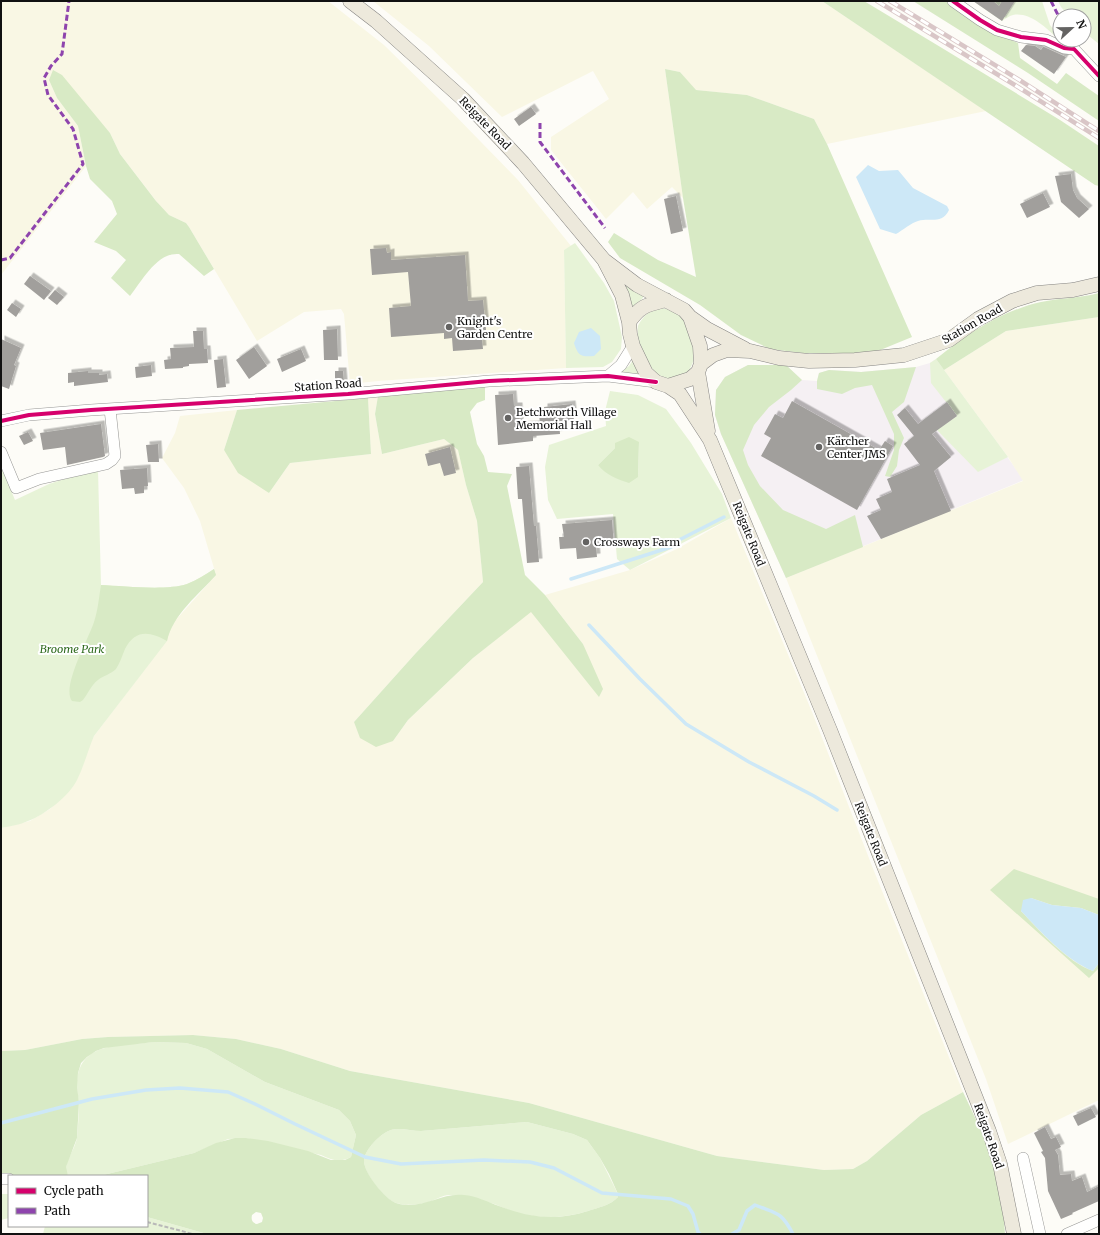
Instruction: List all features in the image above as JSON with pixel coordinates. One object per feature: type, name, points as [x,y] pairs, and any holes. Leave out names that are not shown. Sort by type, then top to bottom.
[{"type":"main road","name":"Reigate Road","points":[[350,1],[376,21],[463,99],[523,163],[604,260],[622,295],[629,322]]},
{"type":"main road","name":"Reigate Road","points":[[604,260],[637,285],[666,300]]},
{"type":"main road","name":"Station Road","points":[[699,368],[713,355],[727,350],[750,351],[779,358],[809,361],[855,360],[904,355],[949,340],[978,319],[1012,301],[1037,293],[1073,290],[1099,284]]},
{"type":"main road","points":[[666,300],[684,310],[690,317],[700,346],[699,368],[690,379],[662,384],[646,373],[633,346],[629,322],[638,310],[651,304],[666,300]]},
{"type":"main road","name":"Station Road","points":[[690,317],[707,330],[750,351]]},
{"type":"main road","name":"Reigate Road","points":[[699,368],[710,440]]},
{"type":"main road","name":"Reigate Road","points":[[662,384],[680,394],[710,440],[833,738],[989,1131],[1000,1164],[1014,1234]]},
{"type":"street","points":[[953,1],[980,20],[1004,32],[1021,37],[1046,40],[1064,48],[1074,50],[1099,76]]},
{"type":"street","points":[[608,376],[621,364],[633,346]]},
{"type":"street","name":"Station Road","points":[[1,421],[30,415],[348,394],[489,381],[608,376],[662,384]]},
{"type":"street","points":[[1,452],[16,488],[39,479],[106,464],[112,460],[115,454],[110,409]]},
{"type":"street","points":[[1023,1158],[1040,1234]]},
{"type":"street","points":[[1067,1234],[1099,1220]]},
{"type":"path","points":[[148,1222],[193,1234]]},
{"type":"shaded area","points":[[1,1],[328,1],[384,45],[443,103],[518,180],[571,246],[564,250],[566,368],[350,384],[344,314],[341,309],[304,312],[257,341],[186,223],[169,215],[160,206],[120,154],[110,133],[54,71],[49,80],[57,98],[78,126],[86,166],[1,275]]},
{"type":"shaded area","points":[[373,1],[822,1],[986,111],[827,144],[814,119],[747,95],[695,90],[680,72],[665,69],[683,198],[672,187],[647,209],[633,192],[606,219],[551,150],[551,137],[609,99],[593,71],[502,117],[429,46]]},
{"type":"shaded area","points":[[1099,317],[1099,1100],[1008,1144],[986,1079],[786,578],[1023,481],[1008,457],[944,370],[1006,331]]},
{"type":"shaded area","points":[[936,359],[1024,480],[786,578],[721,434],[715,415],[716,390],[725,377],[748,365],[786,365],[802,380],[817,381],[819,373],[829,370],[861,372],[916,367],[930,363]]},
{"type":"shaded area","points":[[378,396],[375,414],[382,454],[444,439],[458,450],[466,485],[477,521],[483,582],[415,654],[354,722],[393,741],[408,720],[473,658],[531,611],[599,696],[583,644],[545,595],[630,570],[677,549],[731,518],[812,712],[963,1092],[921,1115],[867,1161],[853,1169],[824,1170],[717,1156],[529,1103],[350,1071],[281,1049],[236,1039],[193,1035],[108,1037],[82,1039],[25,1050],[1,1051],[1,828],[30,821],[50,809],[62,798],[94,736],[166,641],[174,622],[216,575],[200,521],[184,488],[162,458],[175,433],[180,416],[237,410],[224,450],[269,493],[290,463],[371,454],[368,398]]},
{"type":"green space","points":[[822,1],[864,1],[1060,120],[1099,146],[1099,186],[1095,185]]},
{"type":"green space","points":[[913,1],[947,1],[989,30],[1018,43],[1020,58],[1057,84],[1066,73],[1099,96],[1099,121],[1028,73]]},
{"type":"green space","points":[[973,1],[1042,1],[1052,28],[1052,34],[1037,21],[1025,16],[1013,15],[1002,21]]},
{"type":"green space","points":[[1058,1],[1099,1],[1099,44],[1092,38],[1092,8],[1061,7]]},
{"type":"green space","points":[[665,69],[680,72],[696,90],[747,95],[814,119],[827,144],[912,337],[873,353],[803,353],[770,349],[741,335],[700,305],[620,258],[608,242],[614,233],[658,260],[696,277],[683,198]]},
{"type":"green space","points":[[53,70],[62,75],[110,133],[120,154],[156,201],[169,215],[186,223],[214,269],[204,276],[179,254],[171,255],[157,262],[130,296],[111,278],[126,260],[116,251],[94,242],[117,214],[112,201],[90,179],[78,126],[57,98],[49,80]]},
{"type":"green space","points":[[575,243],[604,283],[614,301],[622,337],[621,349],[612,362],[603,367],[566,368],[564,250]]},
{"type":"green space","points":[[626,285],[644,296],[632,307],[624,286]]},
{"type":"green space","points":[[1099,293],[1099,317],[1006,331],[944,370],[936,359],[972,332],[1012,311],[1041,302]]},
{"type":"green space","points":[[662,308],[675,311],[681,316],[688,327],[692,342],[694,356],[688,373],[675,378],[660,376],[654,371],[649,365],[641,349],[639,341],[638,326],[644,316],[652,311]]},
{"type":"green space","points":[[936,359],[1008,457],[978,472],[937,430],[957,416],[931,383],[930,363]]},
{"type":"green space","points":[[633,360],[644,376],[623,374],[622,371],[629,366]]},
{"type":"green space","points":[[748,365],[786,365],[802,380],[769,407],[754,425],[743,450],[748,465],[760,486],[783,510],[826,529],[855,515],[863,547],[786,578],[721,434],[715,415],[716,390],[725,377]]},
{"type":"green space","points":[[916,367],[904,402],[892,412],[904,438],[899,450],[897,466],[890,477],[885,476],[894,450],[894,434],[872,385],[855,388],[842,394],[817,389],[819,373],[829,370],[861,372]]},
{"type":"green space","points":[[485,386],[485,400],[477,403],[470,412],[477,444],[484,456],[488,472],[512,474],[507,486],[525,575],[545,595],[583,644],[603,689],[599,697],[531,612],[473,658],[408,720],[393,741],[376,747],[360,738],[354,722],[415,654],[483,582],[477,521],[466,485],[458,450],[444,439],[382,454],[375,414],[378,396]]},
{"type":"green space","points":[[610,391],[638,395],[666,409],[691,443],[722,494],[731,518],[630,570],[617,559],[613,514],[557,519],[548,500],[545,467],[549,445],[606,426],[605,411]],"holes":[[[639,442],[638,477],[598,465],[615,448]]]},
{"type":"green space","points":[[368,398],[371,454],[290,463],[269,493],[238,473],[224,450],[237,410]]},
{"type":"green space","points":[[629,437],[639,442],[638,477],[629,483],[608,474],[598,465],[615,448],[615,443]]},
{"type":"green space","name":"Broome Park","points":[[1,466],[15,500],[49,484],[83,473],[98,470],[101,585],[145,588],[168,587],[187,584],[214,569],[216,575],[194,597],[180,614],[174,622],[167,641],[94,736],[79,775],[74,786],[69,792],[56,804],[35,818],[22,824],[1,828]]},
{"type":"green space","points":[[214,569],[216,575],[194,597],[174,622],[167,641],[155,635],[149,634],[138,635],[133,638],[125,649],[116,669],[96,682],[83,700],[80,702],[72,701],[70,685],[77,662],[94,622],[101,585],[145,588],[178,586],[187,584]]},
{"type":"green space","points":[[1014,869],[1099,899],[1099,915],[1081,908],[1052,905],[1031,898],[1021,911],[1054,945],[1073,961],[1093,971],[1099,963],[1099,968],[1089,978],[990,890]]},
{"type":"green space","points":[[193,1035],[236,1039],[281,1049],[350,1071],[529,1103],[717,1156],[824,1170],[853,1169],[867,1161],[921,1115],[963,1092],[980,1129],[998,1181],[1003,1209],[1005,1234],[207,1234],[148,1217],[148,1175],[103,1175],[194,1153],[216,1143],[235,1138],[268,1141],[308,1151],[331,1160],[345,1160],[351,1157],[356,1135],[350,1121],[339,1110],[265,1082],[207,1049],[186,1043],[154,1042],[104,1048],[87,1057],[81,1063],[78,1073],[77,1087],[79,1102],[77,1138],[66,1167],[68,1175],[1,1175],[1,1051],[25,1050],[82,1039]],"holes":[[[527,1122],[573,1134],[587,1140],[600,1158],[609,1174],[618,1197],[608,1204],[596,1209],[565,1216],[543,1217],[521,1213],[464,1195],[447,1196],[414,1205],[396,1203],[391,1201],[371,1179],[364,1161],[367,1152],[374,1142],[387,1132],[394,1129],[421,1131]],[[256,1212],[261,1213],[263,1218],[262,1222],[255,1224],[252,1221],[252,1215]]]},
{"type":"green space","points":[[154,1042],[186,1043],[207,1049],[265,1082],[339,1110],[350,1121],[356,1135],[351,1157],[343,1160],[336,1160],[321,1155],[246,1138],[228,1139],[194,1153],[103,1175],[68,1175],[66,1172],[67,1164],[77,1138],[79,1102],[77,1086],[79,1071],[84,1061],[92,1053],[115,1046]]},
{"type":"green space","points":[[527,1122],[573,1134],[587,1140],[600,1158],[618,1194],[618,1197],[608,1204],[600,1207],[578,1214],[560,1217],[532,1216],[513,1212],[491,1203],[452,1195],[444,1196],[421,1204],[404,1205],[391,1201],[381,1191],[371,1179],[365,1166],[365,1157],[370,1147],[387,1132],[394,1129],[421,1131]]},
{"type":"green space","points":[[1,1194],[8,1194],[8,1218],[1,1220]]},
{"type":"green space","points":[[148,1217],[207,1234],[43,1234],[45,1227],[148,1227]]},
{"type":"water","points":[[868,165],[879,171],[898,170],[913,188],[947,206],[949,210],[946,215],[939,219],[918,221],[896,234],[880,229],[856,177]]},
{"type":"water","points":[[591,328],[600,336],[601,349],[594,356],[583,356],[577,351],[574,343],[579,332]]},
{"type":"water","points":[[1031,898],[1052,905],[1081,908],[1099,915],[1099,963],[1093,971],[1073,960],[1064,953],[1021,911],[1023,900]]},
{"type":"building","points":[[973,1],[993,1],[999,6],[1002,1],[1015,1],[1002,21]]},
{"type":"building","points":[[1026,45],[1035,46],[1041,50],[1044,47],[1066,57],[1054,74],[1021,51]]},
{"type":"building","points":[[531,107],[536,114],[519,126],[514,119]]},
{"type":"building","points":[[1071,174],[1073,190],[1077,198],[1089,209],[1079,218],[1061,202],[1055,176]]},
{"type":"building","points":[[1043,193],[1050,207],[1027,218],[1020,204]]},
{"type":"building","points":[[676,196],[683,231],[671,234],[664,199]]},
{"type":"building","points":[[386,248],[387,253],[391,252],[391,260],[465,255],[468,301],[483,300],[486,330],[481,330],[483,349],[453,351],[452,338],[444,339],[444,333],[391,337],[389,308],[411,306],[408,272],[372,275],[370,249]]},
{"type":"building","points":[[30,276],[51,291],[44,300],[24,284]]},
{"type":"building","points":[[55,290],[64,297],[57,305],[48,298]]},
{"type":"building","points":[[12,303],[21,309],[16,317],[7,310]]},
{"type":"building","points":[[337,329],[338,360],[324,360],[323,330]]},
{"type":"building","points":[[193,331],[203,331],[204,349],[207,349],[208,363],[189,364],[189,366],[183,368],[165,369],[164,360],[171,359],[170,348],[194,347]]},
{"type":"building","points":[[1,339],[21,348],[14,365],[16,366],[9,389],[1,386]]},
{"type":"building","points":[[254,347],[267,366],[249,379],[236,360]]},
{"type":"building","points":[[301,349],[306,361],[282,372],[277,359]]},
{"type":"building","points":[[223,359],[226,387],[217,388],[214,360]]},
{"type":"building","points":[[151,365],[152,376],[136,378],[135,367]]},
{"type":"building","points":[[88,371],[88,373],[99,373],[99,375],[107,374],[108,382],[74,386],[74,382],[68,383],[68,373]]},
{"type":"building","points":[[335,371],[343,371],[344,383],[335,384]]},
{"type":"building","points":[[513,394],[514,406],[519,406],[520,425],[540,424],[539,414],[544,414],[544,407],[572,404],[574,420],[559,421],[560,434],[533,436],[533,441],[498,445],[495,395]]},
{"type":"building","points":[[792,401],[879,450],[885,441],[893,446],[857,510],[761,456],[771,438],[764,434],[775,414],[783,418]]},
{"type":"building","points":[[947,402],[957,416],[932,434],[951,457],[934,471],[951,511],[881,539],[867,516],[881,510],[876,499],[892,492],[887,479],[920,465],[904,444],[914,436],[897,415],[905,408],[918,424]]},
{"type":"building","points":[[101,424],[105,456],[103,457],[67,465],[65,447],[43,450],[40,433]]},
{"type":"building","points":[[28,432],[33,441],[24,445],[19,436]]},
{"type":"building","points":[[158,444],[159,462],[148,462],[146,445]]},
{"type":"building","points":[[450,447],[456,473],[444,476],[440,463],[428,466],[425,454]]},
{"type":"building","points":[[529,466],[534,526],[536,526],[539,562],[527,563],[522,499],[518,499],[516,467]]},
{"type":"building","points":[[147,468],[148,486],[144,486],[144,493],[135,494],[134,488],[122,489],[120,470]]},
{"type":"building","name":"Crossways Farm","points":[[612,520],[614,546],[596,547],[597,557],[577,559],[576,548],[560,549],[559,537],[564,537],[562,524]]},
{"type":"building","points":[[1091,1108],[1096,1117],[1078,1126],[1073,1116]]},
{"type":"building","points":[[1045,1127],[1051,1139],[1056,1137],[1061,1147],[1055,1150],[1058,1155],[1060,1175],[1071,1174],[1072,1181],[1082,1177],[1087,1192],[1099,1186],[1099,1201],[1061,1219],[1048,1191],[1045,1158],[1041,1152],[1043,1151],[1034,1133]]},
{"type":"waterway","points":[[679,540],[724,517]]},
{"type":"waterway","points":[[571,579],[671,547]]},
{"type":"waterway","points":[[589,625],[640,679],[686,724],[749,762],[814,796],[837,810]]},
{"type":"waterway","points":[[1,1123],[92,1099],[146,1090],[180,1088],[228,1092],[365,1157],[401,1164],[484,1160],[530,1162],[554,1168],[602,1193],[671,1199],[688,1206],[693,1214],[698,1232],[700,1234]]},
{"type":"waterway","points":[[732,1234],[739,1230],[747,1211],[755,1205],[774,1212],[782,1217],[793,1234]]},
{"type":"railway","points":[[877,1],[1099,138]]},
{"type":"railway","points":[[890,1],[1021,81],[1099,131]]},
{"type":"marked path","points":[[1,260],[10,258],[83,164],[73,129],[48,95],[44,78],[51,66],[62,54],[69,1]]},
{"type":"marked path","points":[[1051,1],[1054,8]]},
{"type":"marked path","points":[[540,123],[540,142],[605,228]]},
{"type":"cycle path","points":[[953,1],[997,30],[1021,37],[1046,40],[1064,48],[1074,49],[1099,76]]},
{"type":"cycle path","points":[[1,421],[29,415],[348,394],[489,381],[608,376],[656,382]]},
{"type":"place","name":"Knight's Garden Centre","points":[[449,327]]},
{"type":"place","name":"Betchworth Village Memorial Hall","points":[[508,418]]},
{"type":"place","name":"Kärcher Center JMS","points":[[819,447]]},
{"type":"place","name":"Crossways Farm","points":[[586,542]]}]
